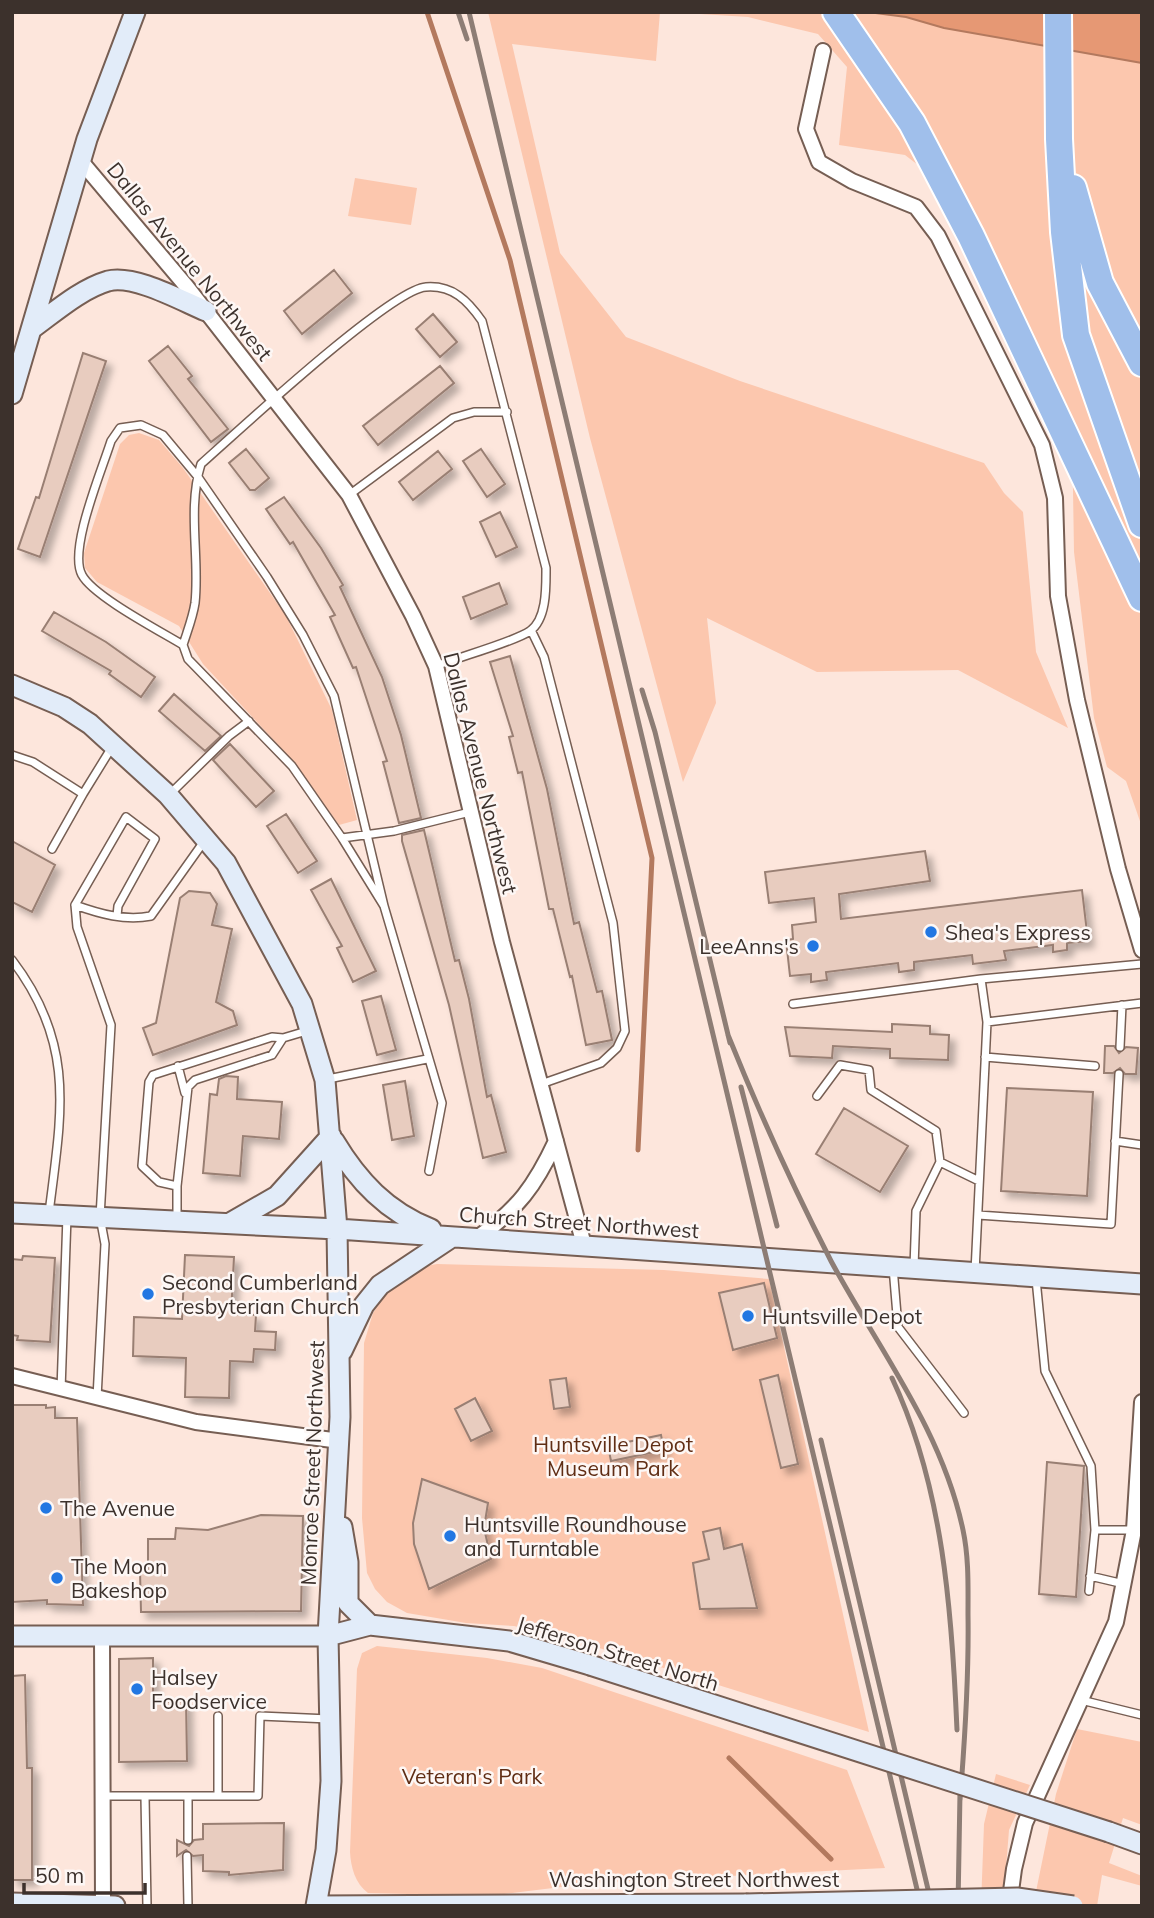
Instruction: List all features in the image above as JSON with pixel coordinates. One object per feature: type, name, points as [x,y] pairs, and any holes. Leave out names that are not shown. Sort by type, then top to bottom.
[{"type":"highway","points":[[836,12],[905,112],[971,236],[1142,598]]},
{"type":"highway","points":[[1059,12],[1059,139],[1064,232],[1076,335],[1142,524]]},
{"type":"highway","points":[[1059,139],[1100,283],[1142,363]]},
{"type":"street","points":[[12,394],[34,327],[80,160],[135,12]]},
{"type":"street","points":[[823,51],[806,129],[819,162],[852,181],[916,206],[938,236],[1042,445],[1055,498],[1058,596],[1077,700],[1118,869],[1142,950]]},
{"type":"street","name":"Dallas Avenue Northwest","points":[[80,160],[206,311],[349,495],[436,666],[470,812],[584,1245]]},
{"type":"street","points":[[34,327],[74,299],[110,281],[142,284],[206,311]]},
{"type":"street","points":[[12,669],[22,695]]},
{"type":"street","name":"Monroe Street Northwest","points":[[12,685],[22,695],[64,707],[114,744],[168,795],[226,863],[302,1004],[325,1080],[337,1229],[340,1441],[328,1636],[331,1780],[326,1850],[316,1906]]},
{"type":"street","points":[[230,1223],[276,1196],[331,1136],[350,1168],[394,1211],[403,1218],[452,1237]]},
{"type":"street","points":[[477,1238],[507,1217],[530,1192],[556,1141]]},
{"type":"street","name":"Church Street Northwest","points":[[12,1213],[337,1229],[1142,1284]]},
{"type":"street","points":[[340,1354],[364,1305],[380,1285],[452,1237]]},
{"type":"street","points":[[12,1376],[196,1422],[340,1441]]},
{"type":"street","points":[[1009,1906],[1025,1823],[1046,1771],[1111,1634],[1125,1584],[1138,1512],[1142,1402]]},
{"type":"street","points":[[337,1498],[348,1562],[348,1603],[370,1625]]},
{"type":"street","name":"Jefferson Street North","points":[[12,1636],[328,1636],[370,1625],[509,1641],[1142,1844]]},
{"type":"street","points":[[102,1636],[103,1905]]},
{"type":"street","name":"Washington Street Northwest","points":[[316,1906],[746,1904],[1017,1898],[1073,1906]]},
{"type":"street","points":[[12,1903],[115,1906]]},
{"type":"lane","points":[[384,906],[342,838],[292,766],[188,659],[183,645],[195,603],[193,549],[201,464],[395,299],[424,287],[448,289],[468,302],[482,321],[546,568],[546,593],[540,615],[531,630],[436,666]]},
{"type":"lane","points":[[349,495],[453,418],[474,412],[507,412]]},
{"type":"lane","points":[[183,645],[96,591],[82,576],[77,561],[111,441],[120,428],[141,425],[163,435],[198,477],[288,611],[334,696],[384,906],[442,1103],[429,1171]]},
{"type":"lane","points":[[531,630],[544,657],[613,923],[625,1031],[617,1048],[601,1063],[541,1084]]},
{"type":"lane","points":[[168,795],[229,736],[250,721]]},
{"type":"lane","points":[[52,849],[114,744]]},
{"type":"lane","points":[[12,755],[33,762],[83,794]]},
{"type":"lane","points":[[342,838],[394,831],[470,812]]},
{"type":"lane","points":[[97,1398],[105,1244],[100,1217],[111,1025],[77,927],[75,905],[126,817],[155,839],[118,906],[117,916]]},
{"type":"lane","points":[[75,905],[105,916],[151,916],[206,839]]},
{"type":"lane","points":[[12,960],[36,994],[50,1025],[61,1074],[57,1149],[61,1390]]},
{"type":"lane","points":[[793,1004],[981,979],[1142,964]]},
{"type":"lane","points":[[975,1272],[987,1022],[981,979]]},
{"type":"lane","points":[[987,1022],[1142,1003]]},
{"type":"lane","points":[[1120,1047],[1122,1005]]},
{"type":"lane","points":[[177,1186],[159,1182],[142,1166],[149,1082],[153,1075],[272,1037],[284,1038],[310,1030]]},
{"type":"lane","points":[[185,1094],[195,1080],[272,1055],[284,1038]]},
{"type":"lane","points":[[985,1056],[1095,1066]]},
{"type":"lane","points":[[325,1080],[427,1059]]},
{"type":"lane","points":[[817,1096],[840,1065],[869,1070],[871,1090],[936,1131],[940,1162],[916,1211],[914,1268]]},
{"type":"lane","points":[[177,1066],[185,1094],[177,1186],[177,1221]]},
{"type":"lane","points":[[978,1214],[1111,1224],[1119,1073]]},
{"type":"lane","points":[[1115,1141],[1142,1145]]},
{"type":"lane","points":[[940,1162],[979,1181]]},
{"type":"lane","points":[[893,1267],[898,1327],[964,1413]]},
{"type":"lane","points":[[1036,1277],[1045,1371],[1091,1466],[1095,1530],[1089,1591]]},
{"type":"lane","points":[[1095,1530],[1134,1530]]},
{"type":"lane","points":[[1090,1576],[1125,1584]]},
{"type":"lane","points":[[1081,1700],[1142,1715]]},
{"type":"lane","points":[[218,1716],[218,1796]]},
{"type":"lane","points":[[102,1796],[258,1796],[260,1716],[330,1719]]},
{"type":"lane","points":[[188,1796],[188,1840]]},
{"type":"lane","points":[[145,1797],[147,1906]]},
{"type":"lane","points":[[187,1856],[187,1906]]},
{"type":"green space","points":[[488,12],[660,12],[656,61],[512,44],[560,253],[626,337],[740,381],[984,463],[1004,493],[1023,512],[1036,652],[1068,728],[958,670],[817,672],[707,618],[716,703],[683,782],[590,438]]},
{"type":"green space","points":[[668,12],[868,12],[1142,63],[1142,827],[1126,781],[1107,767],[1094,718],[1074,552],[1072,427],[970,205],[905,155],[839,145],[847,67],[818,34],[748,17]]},
{"type":"green space","points":[[355,178],[417,188],[411,225],[348,216]]},
{"type":"green space","points":[[139,433],[159,440],[183,468],[286,616],[332,710],[357,820],[339,825],[294,762],[203,664],[179,626],[97,582],[85,568],[84,553],[120,444],[129,435]]},
{"type":"green space","name":"Huntsville Depot Museum Park","points":[[437,1264],[664,1270],[769,1279],[869,1732],[580,1642],[514,1626],[466,1623],[407,1613],[387,1602],[375,1589],[367,1573],[362,1518],[364,1343],[373,1313],[385,1295],[400,1281],[426,1266]]},
{"type":"green space","name":"Veteran's Park","points":[[377,1646],[487,1658],[542,1668],[847,1770],[885,1868],[594,1883],[488,1896],[368,1893],[354,1875],[350,1852],[357,1669],[362,1653]]},
{"type":"green space","points":[[1077,1729],[1142,1742],[1142,1825],[1123,1818],[1109,1863],[1142,1876],[1142,1886],[1102,1875],[1097,1906],[1033,1906],[1056,1794]]},
{"type":"green space","points":[[996,1774],[1030,1785],[1009,1830],[1003,1906],[981,1906],[984,1824]]},
{"type":"shaded area","points":[[868,12],[1142,12],[1142,63],[944,28],[906,17]]},
{"type":"building","points":[[334,270],[352,293],[302,334],[284,311]]},
{"type":"building","points":[[433,314],[457,342],[440,357],[416,329]]},
{"type":"building","points":[[168,346],[192,376],[188,379],[228,429],[211,442],[149,361]]},
{"type":"building","points":[[83,353],[106,361],[40,557],[18,549],[36,497],[39,498]]},
{"type":"building","points":[[440,366],[454,383],[378,445],[363,426]]},
{"type":"building","points":[[246,449],[269,478],[255,490],[250,490],[229,463]]},
{"type":"building","points":[[481,449],[505,484],[487,497],[463,461]]},
{"type":"building","points":[[438,451],[452,469],[413,500],[399,482]]},
{"type":"building","points":[[284,497],[321,548],[343,585],[340,587],[382,677],[401,735],[421,818],[399,823],[383,762],[387,761],[356,667],[353,668],[330,617],[335,615],[293,542],[290,544],[266,509]]},
{"type":"building","points":[[500,512],[517,547],[496,557],[480,522]]},
{"type":"building","points":[[499,583],[507,604],[471,619],[463,597]]},
{"type":"building","points":[[54,612],[106,642],[155,677],[141,697],[109,674],[111,671],[42,631]]},
{"type":"building","points":[[510,656],[547,789],[574,924],[579,922],[597,992],[602,991],[612,1040],[586,1045],[572,976],[570,977],[553,909],[549,909],[522,772],[518,773],[509,737],[513,736],[490,662]]},
{"type":"building","points":[[174,694],[221,736],[205,751],[159,711]]},
{"type":"building","points":[[230,744],[274,791],[256,807],[213,760]]},
{"type":"building","points":[[286,814],[317,861],[298,873],[267,826]]},
{"type":"building","points":[[424,830],[455,961],[459,960],[469,999],[487,1097],[491,1095],[506,1152],[483,1158],[449,1005],[402,841],[402,835]]},
{"type":"building","points":[[12,841],[55,865],[32,912],[12,902]]},
{"type":"building","points":[[925,851],[930,881],[839,894],[841,919],[1082,890],[1088,941],[1067,943],[1067,950],[1053,952],[1053,945],[1004,951],[1006,960],[973,964],[972,955],[914,962],[914,970],[899,972],[898,963],[826,972],[827,980],[811,982],[811,974],[790,976],[786,940],[793,939],[792,925],[816,922],[814,898],[769,903],[765,872]]},
{"type":"building","points":[[331,879],[376,971],[353,982],[337,948],[342,946],[311,890]]},
{"type":"building","points":[[189,891],[210,893],[217,904],[212,925],[232,929],[216,1002],[233,1011],[237,1025],[153,1055],[143,1028],[156,1023],[180,898]]},
{"type":"building","points":[[381,996],[396,1050],[377,1055],[362,1001]]},
{"type":"building","points":[[892,1024],[930,1026],[930,1034],[949,1035],[948,1060],[890,1058],[890,1049],[833,1046],[832,1058],[790,1056],[785,1027],[892,1032]]},
{"type":"building","points":[[1105,1046],[1114,1046],[1119,1053],[1126,1047],[1138,1048],[1136,1074],[1125,1074],[1120,1068],[1113,1073],[1104,1073]]},
{"type":"building","points":[[226,1076],[238,1077],[237,1099],[282,1102],[279,1139],[243,1136],[240,1176],[203,1173],[210,1094],[217,1095],[219,1079]]},
{"type":"building","points":[[405,1081],[414,1136],[392,1140],[383,1085]]},
{"type":"building","points":[[1007,1088],[1093,1092],[1087,1196],[1001,1191]]},
{"type":"building","points":[[844,1108],[908,1146],[880,1192],[816,1154]]},
{"type":"building","points":[[185,1255],[234,1257],[231,1314],[256,1315],[255,1331],[276,1332],[275,1350],[254,1349],[253,1362],[230,1361],[229,1398],[185,1397],[186,1358],[133,1356],[134,1317],[182,1319]]},
{"type":"building","points":[[23,1256],[55,1258],[50,1342],[17,1340],[18,1336],[12,1335],[12,1259],[22,1260]]},
{"type":"building","name":"Huntsville Depot","points":[[764,1283],[777,1338],[733,1350],[719,1293]]},
{"type":"building","points":[[778,1375],[798,1464],[781,1468],[760,1380]]},
{"type":"building","points":[[566,1378],[570,1407],[554,1409],[550,1380]]},
{"type":"building","points":[[475,1398],[492,1431],[471,1441],[455,1409]]},
{"type":"building","name":"The Avenue","points":[[12,1405],[46,1405],[46,1408],[55,1407],[55,1418],[77,1418],[83,1605],[47,1604],[47,1600],[12,1602]]},
{"type":"building","points":[[661,1435],[664,1450],[611,1461],[608,1446]]},
{"type":"building","points":[[1047,1462],[1084,1466],[1076,1597],[1039,1594]]},
{"type":"building","name":"Huntsville Roundhouse and Turntable","points":[[422,1479],[488,1503],[484,1528],[491,1559],[429,1589],[414,1544],[413,1523]]},
{"type":"building","points":[[261,1515],[303,1516],[301,1611],[141,1612],[140,1571],[148,1571],[148,1539],[175,1539],[176,1528],[208,1530]]},
{"type":"building","points":[[720,1528],[724,1549],[742,1544],[757,1608],[700,1609],[693,1563],[709,1559],[703,1532]]},
{"type":"building","points":[[153,1658],[153,1702],[186,1701],[187,1761],[119,1762],[119,1659]]},
{"type":"building","points":[[25,1675],[27,1768],[32,1768],[32,1880],[12,1880],[12,1676]]},
{"type":"building","points":[[284,1823],[283,1870],[229,1875],[229,1872],[203,1871],[203,1855],[193,1856],[186,1850],[177,1856],[177,1840],[189,1846],[194,1840],[203,1839],[203,1824]]},
{"type":"waterway","points":[[427,12],[510,260],[652,858],[638,1150]]},
{"type":"waterway","points":[[729,1758],[831,1859]]},
{"type":"railway","points":[[458,12],[467,39]]},
{"type":"railway","points":[[469,12],[921,1906]]},
{"type":"railway","points":[[642,690],[655,732],[730,1043]]},
{"type":"railway","points":[[728,1035],[817,1233],[925,1424],[953,1493],[965,1541],[968,1583],[967,1684],[960,1800]]},
{"type":"railway","points":[[741,1087],[777,1226]]},
{"type":"railway","points":[[892,1378],[909,1419],[934,1506],[948,1595],[957,1730]]},
{"type":"railway","points":[[821,1440],[932,1906]]},
{"type":"railway","points":[[958,1906],[960,1793]]},
{"type":"place","name":"Shea's Express","points":[[931,932]]},
{"type":"place","name":"LeeAnns's","points":[[813,946]]},
{"type":"place","name":"Second Cumberland Presbyterian Church","points":[[148,1294]]},
{"type":"place","name":"Huntsville Depot","points":[[748,1316]]},
{"type":"place","name":"The Avenue","points":[[46,1508]]},
{"type":"place","name":"Huntsville Roundhouse and Turntable","points":[[450,1536]]},
{"type":"place","name":"The Moon Bakeshop","points":[[57,1578]]},
{"type":"place","name":"Halsey Foodservice","points":[[137,1689]]}]
